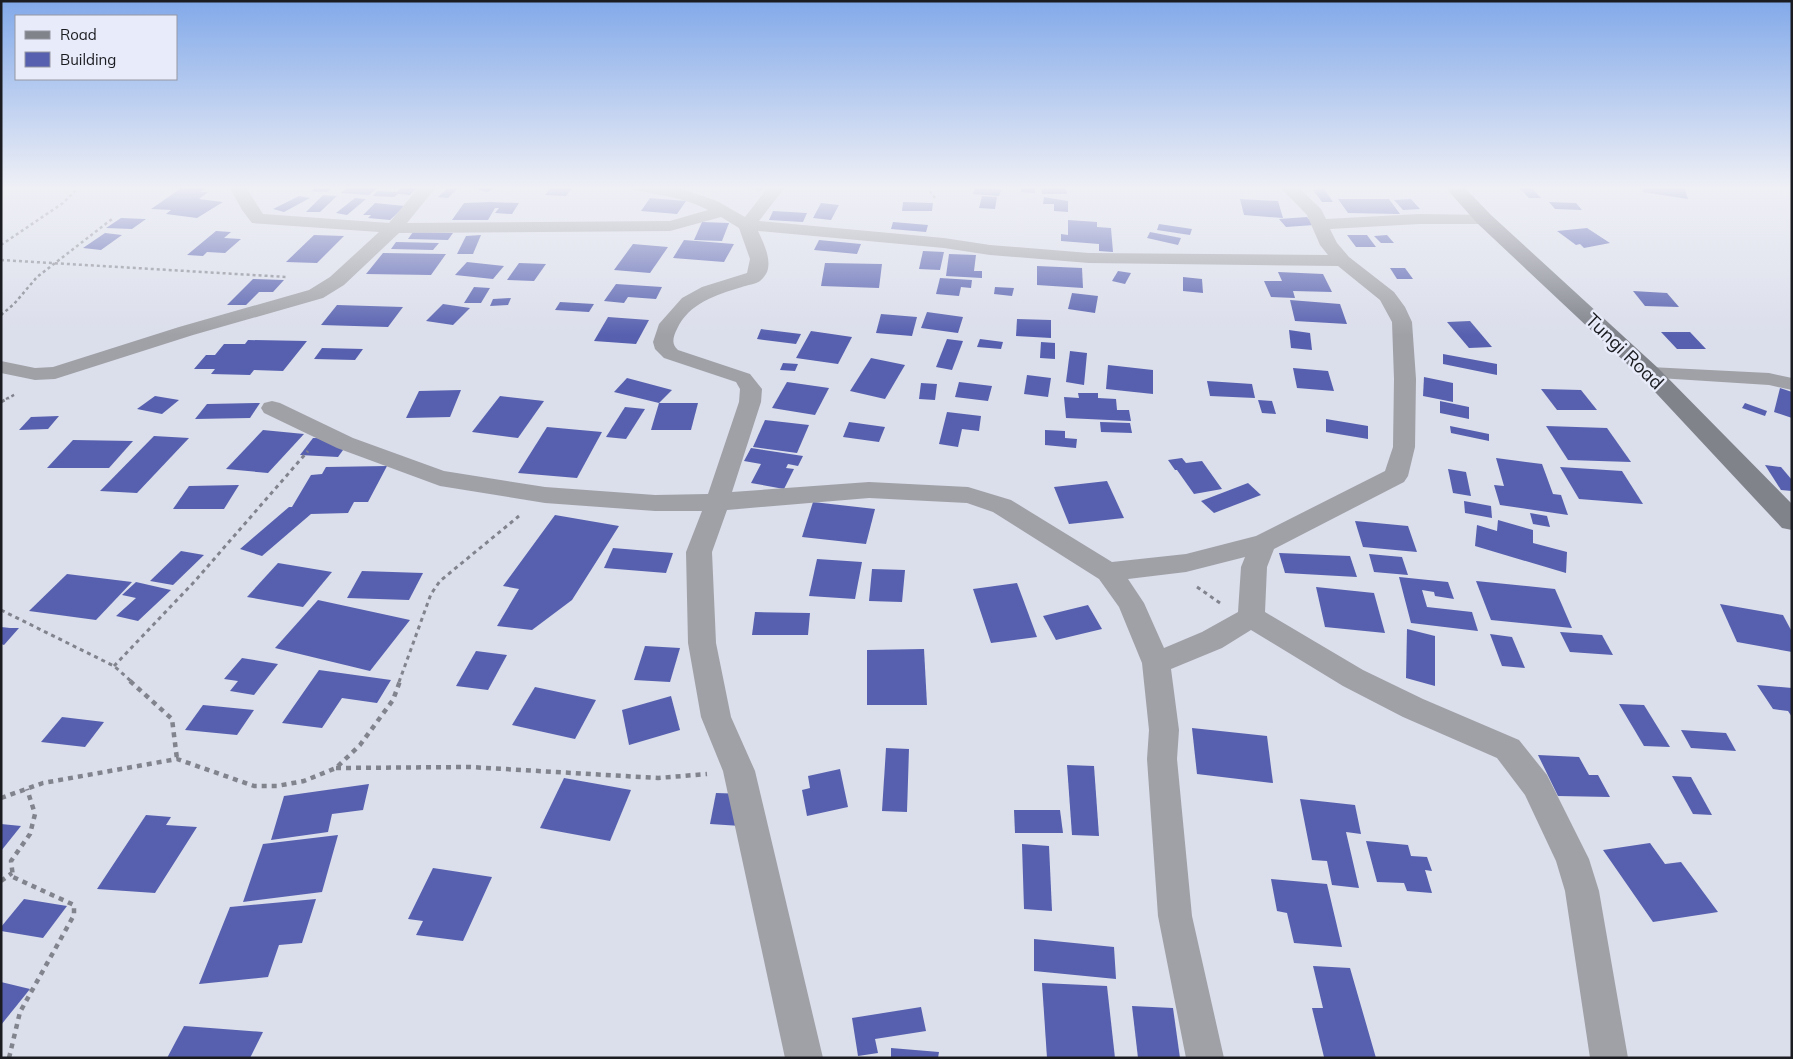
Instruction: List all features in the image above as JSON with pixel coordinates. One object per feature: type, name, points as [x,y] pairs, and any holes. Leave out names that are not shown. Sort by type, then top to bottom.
[{"type":"main road","name":"Tungi Road","points":[[1502,235],[1650,373],[1792,521]]},
{"type":"street","points":[[1,367],[35,374],[55,373],[186,331],[316,294],[337,280],[386,235]]},
{"type":"street","points":[[751,235],[757,251],[760,269],[758,273],[754,277],[696,297],[682,309],[662,338],[661,345],[664,351],[743,378],[751,385],[752,394],[750,402],[699,552],[702,643],[716,717],[739,771],[804,1058]]},
{"type":"street","points":[[861,235],[944,243],[990,250],[1089,258],[1343,260]]},
{"type":"street","points":[[1108,572],[1168,566],[1221,555],[1263,543],[1396,476],[1404,447],[1405,379],[1402,322],[1387,296],[1343,260],[1329,245],[1325,235]]},
{"type":"street","points":[[1650,373],[1769,379],[1792,384]]},
{"type":"street","points":[[272,408],[324,433],[440,478],[545,495],[655,503],[717,502],[844,491],[896,490],[968,495],[1002,506],[1108,572],[1131,603],[1156,663],[1164,730],[1162,759],[1174,916],[1205,1058]]},
{"type":"street","points":[[1251,617],[1254,567],[1263,543]]},
{"type":"street","points":[[1156,663],[1212,640],[1251,617]]},
{"type":"street","points":[[1251,617],[1353,678],[1414,708],[1508,749],[1536,785],[1572,860],[1582,891],[1608,1058]]},
{"type":"path","points":[[1,245],[15,235]]},
{"type":"path","points":[[1,314],[14,304],[36,278],[91,235]]},
{"type":"path","points":[[1,260],[288,278]]},
{"type":"path","points":[[114,666],[195,581],[324,433]]},
{"type":"path","points":[[1,798],[43,783],[178,759],[254,786],[277,786],[304,781],[336,768],[360,745],[393,700],[431,594],[440,581],[545,495]]},
{"type":"path","points":[[1168,566],[1224,606],[1251,617]]},
{"type":"path","points":[[1,610],[114,666],[172,719],[178,759]]},
{"type":"path","points":[[336,768],[470,767],[658,778],[739,771]]},
{"type":"path","points":[[10,1058],[20,1012],[74,915],[74,904],[13,877],[11,861],[30,834],[35,814],[27,789]]},
{"type":"path","points":[[1,881],[13,872]]},
{"type":"building","points":[[101,235],[121,235],[101,250],[83,248]]},
{"type":"building","points":[[211,235],[227,235],[224,238],[241,239],[225,253],[207,252],[203,256],[187,255]]},
{"type":"building","points":[[314,235],[344,236],[317,263],[286,262]]},
{"type":"building","points":[[411,235],[451,235],[448,240],[408,239]]},
{"type":"building","points":[[481,235],[473,254],[457,254],[466,236]]},
{"type":"building","points":[[696,235],[724,235],[722,241],[694,240]]},
{"type":"building","points":[[1061,235],[1112,235],[1113,252],[1099,251],[1099,244],[1061,241]]},
{"type":"building","points":[[1148,235],[1168,235],[1181,238],[1178,245],[1147,238]]},
{"type":"building","points":[[1347,235],[1367,235],[1376,247],[1356,247]]},
{"type":"building","points":[[1387,235],[1394,243],[1381,243],[1374,236]]},
{"type":"building","points":[[1563,235],[1598,235],[1610,243],[1584,248],[1580,244],[1576,245]]},
{"type":"building","points":[[684,240],[734,244],[724,262],[673,258]]},
{"type":"building","points":[[819,240],[861,244],[857,254],[814,250]]},
{"type":"building","points":[[396,242],[439,243],[433,250],[391,249]]},
{"type":"building","points":[[633,244],[668,247],[650,273],[614,270]]},
{"type":"building","points":[[923,251],[944,252],[940,270],[919,269]]},
{"type":"building","points":[[383,253],[446,254],[431,275],[366,274]]},
{"type":"building","points":[[949,254],[976,255],[974,271],[982,271],[982,278],[946,276]]},
{"type":"building","points":[[467,262],[504,266],[493,279],[455,275]]},
{"type":"building","points":[[519,263],[546,264],[534,281],[507,280]]},
{"type":"building","points":[[825,263],[882,264],[879,288],[821,286]]},
{"type":"building","points":[[1037,266],[1082,268],[1083,288],[1037,285]]},
{"type":"building","points":[[1390,268],[1405,268],[1413,279],[1397,279]]},
{"type":"building","points":[[1118,271],[1131,273],[1125,284],[1112,281]]},
{"type":"building","points":[[1278,272],[1323,274],[1332,292],[1293,291],[1295,298],[1271,297],[1264,281],[1282,281]]},
{"type":"building","points":[[1183,277],[1202,279],[1203,293],[1183,291]]},
{"type":"building","points":[[940,278],[972,280],[971,288],[961,287],[959,296],[936,294]]},
{"type":"building","points":[[253,279],[284,280],[273,292],[259,292],[246,305],[227,305]]},
{"type":"building","points":[[616,284],[662,287],[656,299],[628,297],[624,303],[604,301]]},
{"type":"building","points":[[474,287],[490,288],[481,303],[464,303]]},
{"type":"building","points":[[995,287],[1014,288],[1012,296],[994,294]]},
{"type":"building","points":[[1633,291],[1667,293],[1679,307],[1645,306]]},
{"type":"building","points":[[1072,293],[1098,296],[1095,313],[1068,309]]},
{"type":"building","points":[[511,298],[508,305],[490,306],[493,299]]},
{"type":"building","points":[[1290,300],[1340,304],[1347,324],[1295,321]]},
{"type":"building","points":[[560,302],[594,304],[589,312],[555,310]]},
{"type":"building","points":[[443,304],[470,308],[453,325],[426,321]]},
{"type":"building","points":[[337,305],[403,307],[388,327],[321,325]]},
{"type":"building","points":[[927,312],[963,317],[958,333],[921,328]]},
{"type":"building","points":[[881,314],[917,317],[912,336],[876,333]]},
{"type":"building","points":[[608,317],[649,320],[636,344],[594,341]]},
{"type":"building","points":[[1017,319],[1051,320],[1051,338],[1016,336]]},
{"type":"building","points":[[1470,321],[1492,347],[1469,348],[1447,322]]},
{"type":"building","points":[[761,329],[801,334],[796,344],[757,339]]},
{"type":"building","points":[[1289,330],[1310,333],[1312,350],[1291,348]]},
{"type":"building","points":[[811,331],[852,337],[838,364],[796,358]]},
{"type":"building","points":[[1661,332],[1690,332],[1706,349],[1677,349]]},
{"type":"building","points":[[947,339],[963,341],[952,370],[936,367]]},
{"type":"building","points":[[980,339],[1003,342],[1001,349],[977,347]]},
{"type":"building","points":[[248,340],[307,341],[283,371],[254,370],[250,375],[211,374],[215,369],[194,369],[206,355],[215,355],[224,344],[245,344]]},
{"type":"building","points":[[1041,342],[1055,343],[1055,359],[1040,358]]},
{"type":"building","points":[[322,348],[363,349],[355,360],[314,359]]},
{"type":"building","points":[[1070,351],[1087,353],[1084,385],[1066,382]]},
{"type":"building","points":[[1443,354],[1497,364],[1497,375],[1443,364]]},
{"type":"building","points":[[871,358],[905,365],[885,399],[850,391]]},
{"type":"building","points":[[783,363],[798,364],[795,371],[780,370]]},
{"type":"building","points":[[1108,365],[1153,370],[1153,394],[1106,389]]},
{"type":"building","points":[[1293,368],[1328,371],[1334,391],[1297,388]]},
{"type":"building","points":[[1027,375],[1051,378],[1048,397],[1024,394]]},
{"type":"building","points":[[1424,377],[1453,383],[1453,402],[1423,396]]},
{"type":"building","points":[[627,378],[672,390],[659,403],[614,392]]},
{"type":"building","points":[[1207,381],[1252,384],[1255,398],[1210,396]]},
{"type":"building","points":[[787,382],[829,388],[815,415],[772,408]]},
{"type":"building","points":[[959,382],[992,386],[988,401],[955,397]]},
{"type":"building","points":[[921,383],[937,384],[935,400],[919,399]]},
{"type":"building","points":[[1780,388],[1792,392],[1792,418],[1774,412]]},
{"type":"building","points":[[1541,389],[1581,390],[1597,410],[1557,410]]},
{"type":"building","points":[[461,390],[450,417],[406,418],[419,391]]},
{"type":"building","points":[[1078,393],[1098,393],[1098,398],[1116,399],[1117,410],[1129,410],[1131,421],[1066,418],[1064,397],[1079,398]]},
{"type":"building","points":[[155,396],[179,400],[162,414],[137,409]]},
{"type":"building","points":[[500,396],[544,401],[518,438],[472,432]]},
{"type":"building","points":[[1258,400],[1272,401],[1276,414],[1262,413]]},
{"type":"building","points":[[1440,401],[1469,407],[1469,419],[1440,413]]},
{"type":"building","points":[[260,403],[250,418],[195,419],[207,404]]},
{"type":"building","points":[[659,403],[698,403],[691,430],[651,430]]},
{"type":"building","points":[[1745,403],[1767,411],[1765,416],[1742,408]]},
{"type":"building","points":[[625,407],[645,409],[626,439],[606,437]]},
{"type":"building","points":[[947,412],[981,416],[979,431],[962,429],[958,447],[939,444]]},
{"type":"building","points":[[59,416],[48,429],[19,430],[31,417]]},
{"type":"building","points":[[1326,419],[1368,426],[1368,439],[1326,432]]},
{"type":"building","points":[[765,420],[809,425],[797,453],[753,447]]},
{"type":"building","points":[[849,422],[885,427],[879,442],[843,437]]},
{"type":"building","points":[[1100,422],[1130,423],[1132,433],[1101,432]]},
{"type":"building","points":[[1450,426],[1489,434],[1489,441],[1451,433]]},
{"type":"building","points":[[1546,426],[1607,428],[1631,462],[1568,460]]},
{"type":"building","points":[[547,427],[602,432],[577,478],[518,473]]},
{"type":"building","points":[[263,430],[304,434],[268,473],[226,469]]},
{"type":"building","points":[[1045,430],[1065,431],[1065,438],[1077,439],[1076,448],[1045,445]]},
{"type":"building","points":[[154,436],[189,438],[137,493],[100,491]]},
{"type":"building","points":[[313,438],[351,439],[338,457],[300,455]]},
{"type":"building","points":[[73,440],[133,441],[109,468],[47,468]]},
{"type":"building","points":[[751,448],[803,456],[798,466],[788,464],[786,468],[794,469],[784,489],[751,483],[761,464],[744,461]]},
{"type":"building","points":[[1182,458],[1186,463],[1202,461],[1222,489],[1194,494],[1168,460]]},
{"type":"building","points":[[1496,458],[1542,464],[1553,494],[1561,495],[1568,515],[1500,505],[1494,485],[1504,486]]},
{"type":"building","points":[[1765,465],[1781,467],[1792,480],[1792,491],[1781,490]]},
{"type":"building","points":[[387,466],[368,502],[354,502],[348,513],[311,514],[262,556],[240,549],[289,507],[292,507],[311,475],[322,474],[326,467]]},
{"type":"building","points":[[1560,467],[1622,471],[1643,504],[1579,499]]},
{"type":"building","points":[[1448,469],[1466,472],[1471,496],[1453,493]]},
{"type":"building","points":[[1107,481],[1124,518],[1069,524],[1054,487]]},
{"type":"building","points":[[1248,483],[1261,495],[1214,513],[1201,501]]},
{"type":"building","points":[[239,485],[224,509],[173,509],[189,486]]},
{"type":"building","points":[[1464,501],[1491,506],[1492,518],[1465,513]]},
{"type":"building","points":[[813,502],[875,509],[866,544],[802,537]]},
{"type":"building","points":[[1530,513],[1547,516],[1550,527],[1533,524]]},
{"type":"building","points":[[555,515],[619,526],[572,600],[532,630],[497,626],[519,589],[503,586]]},
{"type":"building","points":[[1498,520],[1533,530],[1533,543],[1567,552],[1566,573],[1475,546],[1477,525],[1497,531]]},
{"type":"building","points":[[1355,521],[1408,526],[1417,552],[1363,547]]},
{"type":"building","points":[[613,548],[673,553],[666,573],[604,568]]},
{"type":"building","points":[[181,551],[204,555],[173,585],[150,581]]},
{"type":"building","points":[[1279,553],[1350,556],[1357,577],[1285,573]]},
{"type":"building","points":[[1369,554],[1402,557],[1408,575],[1374,572]]},
{"type":"building","points":[[817,559],[862,562],[855,599],[809,596]]},
{"type":"building","points":[[278,563],[332,572],[303,607],[247,597]]},
{"type":"building","points":[[872,569],[905,570],[902,602],[869,601]]},
{"type":"building","points":[[362,571],[423,573],[409,600],[347,598]]},
{"type":"building","points":[[67,574],[132,582],[96,620],[29,611]]},
{"type":"building","points":[[1399,577],[1448,582],[1454,599],[1435,596],[1434,592],[1422,590],[1427,607],[1472,612],[1478,631],[1411,623]]},
{"type":"building","points":[[1476,581],[1555,589],[1572,628],[1491,620]]},
{"type":"building","points":[[136,582],[171,590],[138,621],[116,616],[136,598],[122,595]]},
{"type":"building","points":[[1017,583],[1037,637],[991,643],[973,589]]},
{"type":"building","points":[[1316,587],[1374,593],[1385,633],[1325,627]]},
{"type":"building","points":[[318,600],[410,620],[370,671],[275,648]]},
{"type":"building","points":[[1720,604],[1783,615],[1792,632],[1792,652],[1737,642]]},
{"type":"building","points":[[1088,605],[1102,629],[1056,640],[1043,616]]},
{"type":"building","points":[[755,612],[810,613],[808,635],[752,635]]},
{"type":"building","points":[[1,627],[19,628],[4,645],[1,644]]},
{"type":"building","points":[[1407,629],[1435,636],[1435,686],[1406,678]]},
{"type":"building","points":[[1560,632],[1602,635],[1613,655],[1570,652]]},
{"type":"building","points":[[1490,634],[1512,637],[1525,668],[1502,666]]},
{"type":"building","points":[[645,646],[680,648],[670,682],[634,680]]},
{"type":"building","points":[[924,649],[927,705],[867,705],[867,650]]},
{"type":"building","points":[[476,651],[507,655],[488,690],[456,686]]},
{"type":"building","points":[[242,658],[278,664],[254,695],[230,691],[238,681],[224,679]]},
{"type":"building","points":[[319,670],[391,680],[377,703],[342,698],[322,728],[282,723]]},
{"type":"building","points":[[1757,685],[1792,688],[1792,717],[1788,711],[1773,709]]},
{"type":"building","points":[[535,687],[596,700],[575,739],[512,725]]},
{"type":"building","points":[[671,696],[680,730],[629,745],[622,710]]},
{"type":"building","points":[[1619,704],[1644,705],[1670,747],[1644,746]]},
{"type":"building","points":[[203,705],[254,710],[237,735],[185,730]]},
{"type":"building","points":[[62,717],[104,722],[85,747],[41,742]]},
{"type":"building","points":[[1192,728],[1267,736],[1273,783],[1197,774]]},
{"type":"building","points":[[1681,730],[1726,733],[1736,751],[1691,748]]},
{"type":"building","points":[[886,748],[909,749],[907,812],[882,811]]},
{"type":"building","points":[[1538,755],[1579,757],[1589,775],[1598,775],[1610,797],[1558,796]]},
{"type":"building","points":[[1067,765],[1094,766],[1099,836],[1072,835]]},
{"type":"building","points":[[840,769],[848,807],[807,816],[802,790],[810,788],[808,776]]},
{"type":"building","points":[[1672,776],[1691,777],[1712,815],[1693,814]]},
{"type":"building","points":[[564,778],[631,790],[610,841],[540,828]]},
{"type":"building","points":[[369,784],[363,810],[332,814],[328,832],[271,840],[284,796]]},
{"type":"building","points":[[716,793],[746,794],[741,826],[710,824]]},
{"type":"building","points":[[1300,799],[1355,805],[1361,834],[1346,832],[1359,888],[1332,885],[1327,861],[1312,860]]},
{"type":"building","points":[[1014,810],[1060,810],[1063,833],[1015,833]]},
{"type":"building","points":[[146,815],[171,817],[166,825],[197,827],[155,893],[97,889]]},
{"type":"building","points":[[1,824],[21,826],[1,851]]},
{"type":"building","points":[[338,835],[322,892],[243,902],[263,844]]},
{"type":"building","points":[[1366,841],[1408,845],[1411,856],[1427,857],[1432,871],[1425,870],[1432,893],[1407,891],[1404,883],[1377,882]]},
{"type":"building","points":[[1650,843],[1665,864],[1681,862],[1718,912],[1653,922],[1603,850]]},
{"type":"building","points":[[1022,844],[1049,846],[1052,911],[1024,909]]},
{"type":"building","points":[[433,868],[492,877],[463,941],[416,935],[423,921],[408,919]]},
{"type":"building","points":[[1271,879],[1327,884],[1342,947],[1294,943],[1287,913],[1277,911]]},
{"type":"building","points":[[24,899],[67,906],[43,938],[1,931],[1,927]]},
{"type":"building","points":[[316,899],[302,943],[279,945],[268,977],[199,984],[230,907]]},
{"type":"building","points":[[1034,939],[1114,947],[1116,979],[1034,971]]},
{"type":"building","points":[[1313,966],[1350,968],[1376,1058],[1324,1057],[1312,1008],[1323,1008]]},
{"type":"building","points":[[1,982],[30,989],[1,1025]]},
{"type":"building","points":[[1042,983],[1107,986],[1115,1058],[1047,1058]]},
{"type":"building","points":[[1132,1006],[1173,1008],[1180,1058],[1138,1058]]},
{"type":"building","points":[[921,1007],[926,1031],[875,1039],[878,1053],[858,1056],[852,1018]]},
{"type":"building","points":[[184,1026],[263,1032],[250,1058],[167,1058]]},
{"type":"building","points":[[891,1048],[939,1052],[938,1058],[891,1058]]}]
